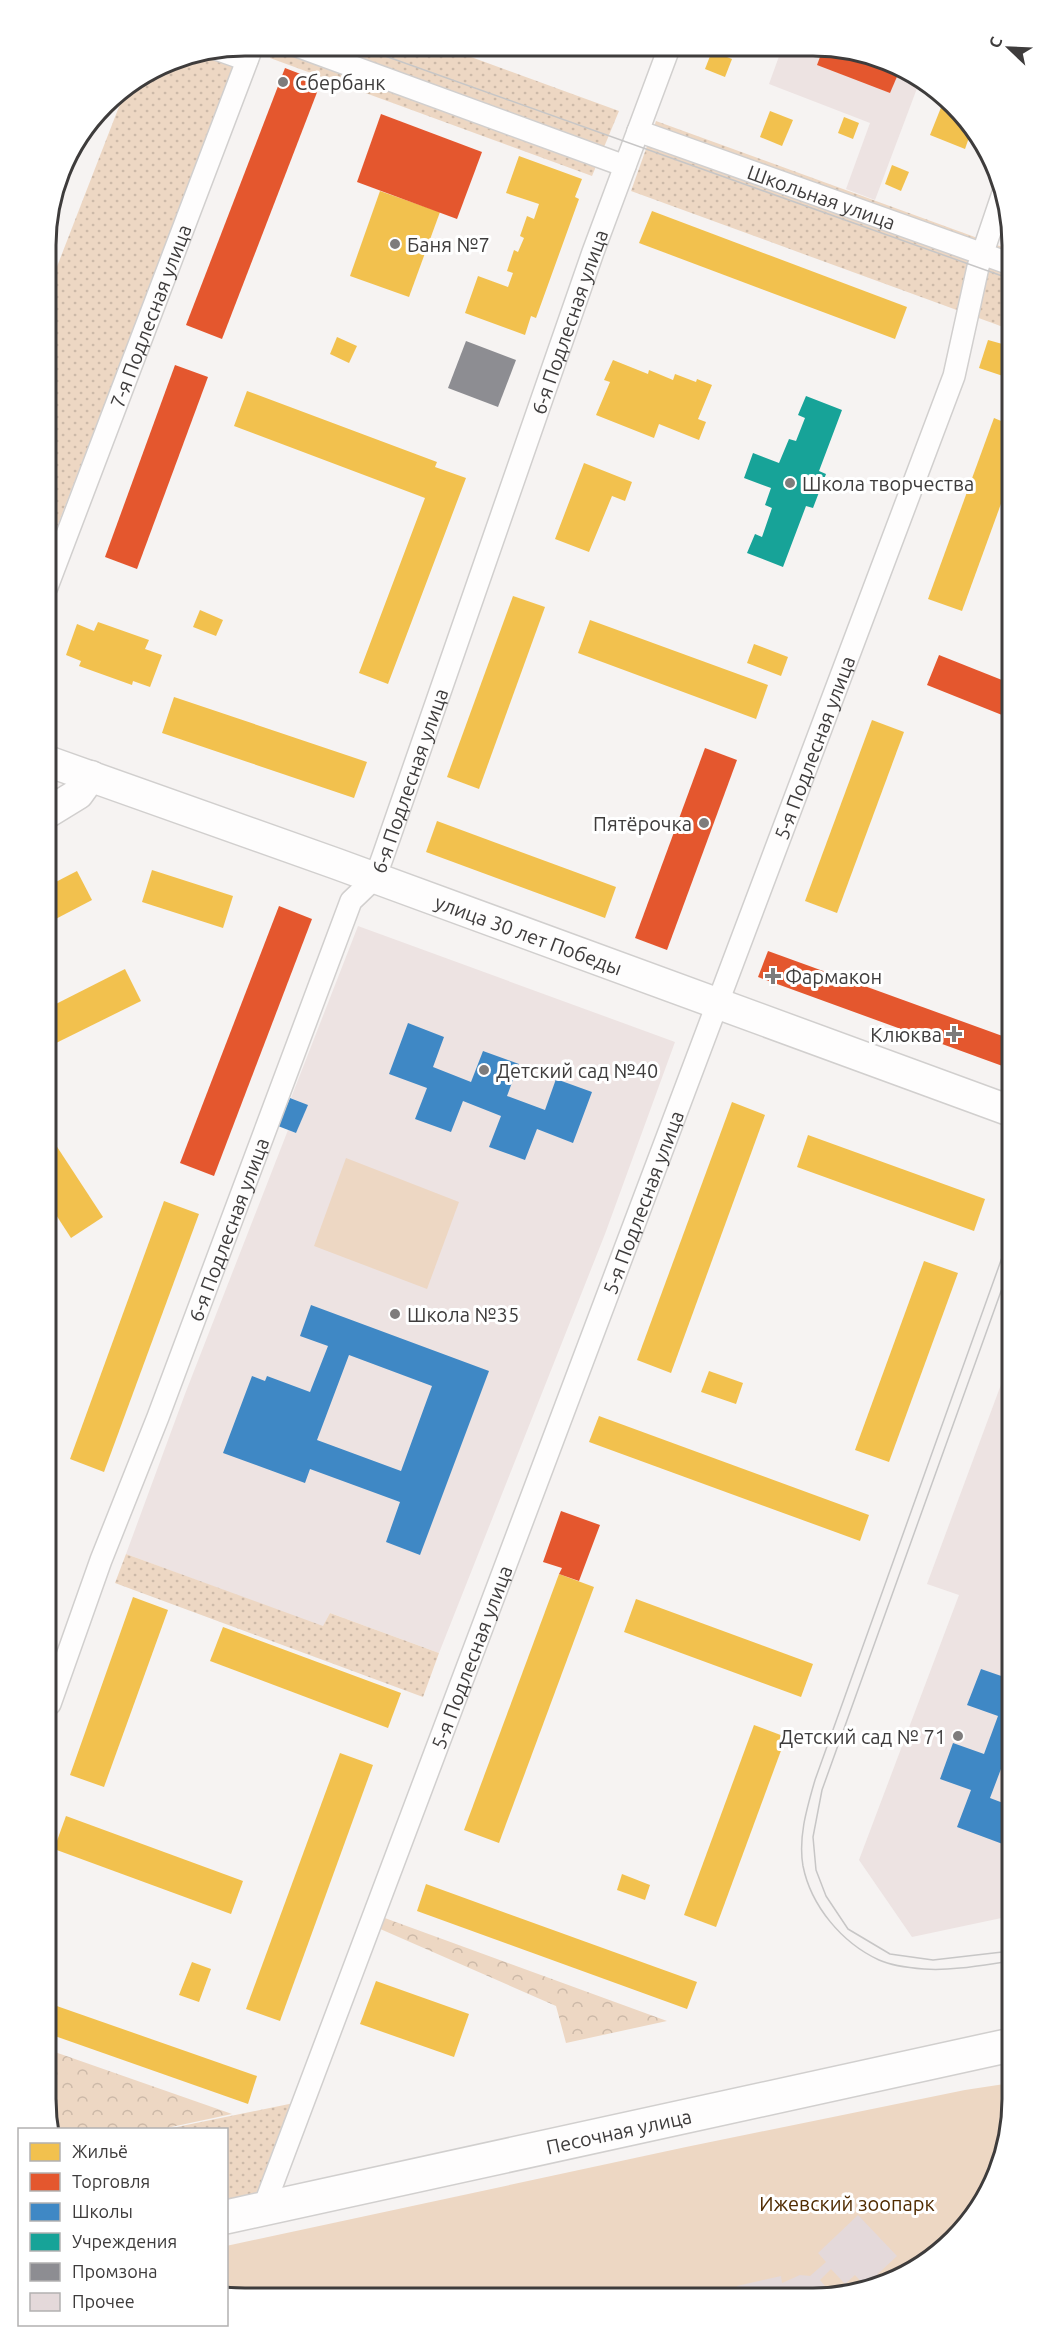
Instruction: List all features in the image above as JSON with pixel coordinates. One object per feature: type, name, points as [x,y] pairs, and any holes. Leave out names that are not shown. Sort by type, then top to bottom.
[{"type":"main road","name":"улица 30 лет Победы","points":[[56,764],[375,878],[1002,1108]]},
{"type":"main road","points":[[56,807],[78,794],[91,777]]},
{"type":"main road","name":"Песочная улица","points":[[228,2217],[1001,2047]]},
{"type":"street","name":"7-я Подлесная улица","points":[[56,563],[249,56]]},
{"type":"street","points":[[324,56],[625,166]]},
{"type":"street","name":"6-я Подлесная улица","points":[[56,1687],[105,1550],[158,1417],[351,902],[375,878],[573,308],[666,56]]},
{"type":"street","name":"Школьная улица","points":[[638,131],[1002,261]]},
{"type":"street","name":"5-я Подлесная улица","points":[[263,2209],[954,376],[978,267],[998,209]]},
{"type":"shaded area","points":[[779,56],[812,56],[837,57],[873,66],[896,75],[917,87],[875,200],[846,189],[870,123],[769,84]]},
{"type":"shaded area","name":"Школа №35","points":[[358,926],[675,1042],[605,1234],[439,1653],[330,1613],[323,1627],[126,1554],[185,1394],[288,1130],[296,1133],[307,1105],[291,1098]]},
{"type":"shaded area","name":"Детский сад № 71","points":[[1001,1384],[1001,1918],[912,1937],[859,1860],[959,1595],[927,1584]]},
{"type":"green space","points":[[239,56],[56,530],[56,269],[121,101],[150,81],[184,66],[220,57]]},
{"type":"green space","points":[[271,56],[468,56],[619,111],[592,176],[270,58]]},
{"type":"green space","points":[[656,121],[1002,247],[1002,327],[631,191]]},
{"type":"green space","points":[[346,1158],[459,1202],[427,1289],[314,1246]]},
{"type":"green space","points":[[126,1554],[323,1626],[330,1613],[439,1653],[423,1697],[115,1583]]},
{"type":"green space","points":[[382,1917],[667,2021],[566,2043],[556,2006],[378,1928]]},
{"type":"green space","points":[[56,2052],[232,2114],[167,2128],[58,2128]]},
{"type":"green space","name":"Ижевский зоопарк","points":[[1001,2085],[998,2136],[987,2172],[976,2194],[955,2224],[937,2242],[896,2269],[861,2282],[837,2287],[812,2288],[228,2288],[228,2246],[686,2147]]},
{"type":"green space","points":[[294,2103],[261,2196],[228,2203],[228,2128],[172,2128]]},
{"type":"building: Жильё","points":[[710,56],[724,56],[732,59],[725,77],[705,69]]},
{"type":"building: Жильё","points":[[941,106],[955,120],[968,139],[965,149],[930,135]]},
{"type":"building: Жильё","points":[[770,111],[793,120],[782,146],[760,137]]},
{"type":"building: Жильё","points":[[844,117],[859,123],[853,139],[838,133]]},
{"type":"building: Жильё","points":[[519,156],[582,179],[575,197],[579,199],[536,318],[531,316],[525,335],[465,313],[478,276],[508,287],[513,273],[507,271],[514,250],[518,252],[524,238],[520,236],[527,216],[534,219],[539,204],[506,193]]},
{"type":"building: Жильё","points":[[892,165],[909,172],[901,191],[885,184]]},
{"type":"building: Жильё","name":"Баня №7","points":[[380,191],[440,212],[409,297],[350,276]]},
{"type":"building: Жильё","points":[[652,211],[907,307],[895,339],[639,243]]},
{"type":"building: Жильё","points":[[337,337],[357,346],[349,363],[330,354]]},
{"type":"building: Жильё","points":[[988,340],[1002,344],[1002,376],[979,368]]},
{"type":"building: Жильё","points":[[613,360],[648,374],[649,370],[673,380],[675,374],[712,385],[698,419],[706,422],[699,440],[659,424],[654,438],[596,415],[610,382],[604,380]]},
{"type":"building: Жильё","points":[[247,391],[437,462],[435,467],[466,478],[388,684],[359,673],[425,498],[234,426]]},
{"type":"building: Жильё","points":[[994,418],[1002,421],[1002,501],[962,611],[928,599]]},
{"type":"building: Жильё","points":[[584,463],[632,482],[625,501],[612,496],[589,552],[555,539]]},
{"type":"building: Жильё","points":[[513,596],[545,607],[479,789],[447,777]]},
{"type":"building: Жильё","points":[[200,610],[223,620],[216,636],[193,627]]},
{"type":"building: Жильё","points":[[590,620],[768,685],[756,719],[578,653]]},
{"type":"building: Жильё","points":[[98,622],[149,640],[145,649],[162,655],[150,687],[133,681],[132,685],[79,666],[81,661],[66,655],[77,624],[94,631]]},
{"type":"building: Жильё","points":[[754,644],[788,657],[781,676],[747,663]]},
{"type":"building: Жильё","points":[[174,697],[367,762],[354,798],[162,733]]},
{"type":"building: Жильё","points":[[872,720],[904,732],[837,913],[805,901]]},
{"type":"building: Жильё","points":[[437,821],[616,887],[605,918],[426,852]]},
{"type":"building: Жильё","points":[[152,870],[233,896],[223,928],[142,902]]},
{"type":"building: Жильё","points":[[77,871],[92,900],[56,919],[56,882]]},
{"type":"building: Жильё","points":[[125,969],[141,1001],[56,1043],[56,1004]]},
{"type":"building: Жильё","points":[[732,1102],[765,1115],[671,1373],[637,1360]]},
{"type":"building: Жильё","points":[[808,1135],[985,1199],[974,1231],[797,1167]]},
{"type":"building: Жильё","points":[[56,1145],[103,1217],[71,1238],[56,1215]]},
{"type":"building: Жильё","points":[[164,1201],[199,1214],[104,1472],[70,1459]]},
{"type":"building: Жильё","points":[[924,1261],[958,1273],[889,1462],[855,1450]]},
{"type":"building: Жильё","points":[[709,1371],[743,1383],[736,1404],[701,1392]]},
{"type":"building: Жильё","points":[[599,1416],[869,1515],[860,1541],[589,1442]]},
{"type":"building: Жильё","points":[[559,1574],[594,1587],[499,1843],[464,1830]]},
{"type":"building: Жильё","points":[[133,1597],[168,1610],[104,1787],[70,1775]]},
{"type":"building: Жильё","points":[[636,1599],[813,1664],[801,1697],[624,1632]]},
{"type":"building: Жильё","points":[[223,1627],[401,1693],[388,1728],[210,1661]]},
{"type":"building: Жильё","points":[[754,1725],[786,1737],[716,1927],[684,1915]]},
{"type":"building: Жильё","points":[[340,1753],[373,1765],[280,2021],[246,2009]]},
{"type":"building: Жильё","points":[[66,1816],[243,1881],[231,1914],[56,1850]]},
{"type":"building: Жильё","points":[[622,1874],[650,1885],[645,1900],[617,1890]]},
{"type":"building: Жильё","points":[[426,1884],[697,1982],[687,2009],[417,1911]]},
{"type":"building: Жильё","points":[[192,1962],[211,1969],[199,2002],[179,1995]]},
{"type":"building: Жильё","points":[[376,1981],[469,2014],[454,2057],[360,2024]]},
{"type":"building: Жильё","points":[[56,2006],[257,2076],[248,2104],[56,2036]]},
{"type":"building: Торговля","points":[[820,56],[837,57],[873,66],[897,76],[890,93],[817,65]]},
{"type":"building: Торговля","points":[[285,68],[321,82],[222,339],[186,325]]},
{"type":"building: Торговля","points":[[381,114],[482,152],[457,219],[357,182]]},
{"type":"building: Торговля","points":[[175,365],[208,377],[137,569],[105,557]]},
{"type":"building: Торговля","points":[[939,655],[1002,680],[1002,715],[927,685]]},
{"type":"building: Торговля","points":[[705,748],[737,760],[667,950],[635,938]]},
{"type":"building: Торговля","points":[[279,906],[312,919],[214,1176],[180,1163]]},
{"type":"building: Торговля","points":[[768,951],[1002,1036],[1002,1066],[758,977]]},
{"type":"building: Торговля","points":[[561,1511],[600,1525],[579,1581],[559,1574],[562,1568],[543,1562]]},
{"type":"building: Школы","points":[[408,1023],[444,1037],[433,1067],[471,1082],[483,1051],[519,1064],[507,1096],[545,1110],[556,1079],[592,1092],[573,1143],[537,1129],[525,1160],[489,1147],[501,1116],[463,1101],[451,1132],[415,1119],[427,1088],[389,1074]]},
{"type":"building: Школы","points":[[290,1098],[308,1105],[296,1133],[278,1126]]},
{"type":"building: Школы","points":[[311,1305],[489,1371],[420,1555],[386,1542],[400,1502],[310,1469],[305,1483],[223,1453],[252,1376],[265,1381],[267,1376],[310,1392],[328,1346],[300,1336]],"holes":[[[349,1355],[432,1386],[401,1471],[317,1440]]]},
{"type":"building: Школы","points":[[981,1669],[1001,1676],[1001,1768],[990,1798],[1001,1802],[1001,1843],[957,1827],[971,1790],[940,1779],[953,1743],[984,1754],[998,1716],[967,1705]]},
{"type":"building: Учреждения","name":"Школа творчества","points":[[806,396],[842,410],[819,471],[826,474],[813,508],[806,506],[783,567],[747,553],[755,534],[762,537],[772,508],[765,505],[771,488],[744,478],[753,453],[779,463],[789,439],[796,441],[805,418],[798,415]]},
{"type":"building: Промзона","points":[[466,341],[516,360],[498,407],[448,388]]},
{"type":"building: Прочее","points":[[858,2215],[897,2256],[874,2278],[861,2282],[855,2275],[845,2284],[831,2269],[820,2280],[826,2287],[737,2288],[737,2286],[781,2276],[782,2283],[800,2275],[810,2276],[826,2262],[818,2253]]},
{"type":"tram line","points":[[385,56],[1002,276]]},
{"type":"tram line","points":[[1001,1259],[815,1780],[804,1823],[802,1844],[803,1866],[807,1881],[821,1909],[830,1922],[865,1953],[889,1963],[924,1969],[1001,1962]]},
{"type":"tram line","points":[[1001,1290],[822,1790],[813,1837],[816,1870],[826,1896],[848,1929],[890,1954],[933,1960],[1001,1952]]},
{"type":"place","name":"Сбербанк","points":[[283,82]]},
{"type":"place","name":"Баня №7","points":[[395,244]]},
{"type":"place","name":"Школа творчества","points":[[790,483]]},
{"type":"place","name":"Пятёрочка","points":[[704,823]]},
{"type":"place","name":"Фармакон","points":[[773,976]]},
{"type":"place","name":"Клюква","points":[[954,1034]]},
{"type":"place","name":"Детский сад №40","points":[[484,1070]]},
{"type":"place","name":"Школа №35","points":[[395,1314]]},
{"type":"place","name":"Детский сад № 71","points":[[958,1736]]}]
